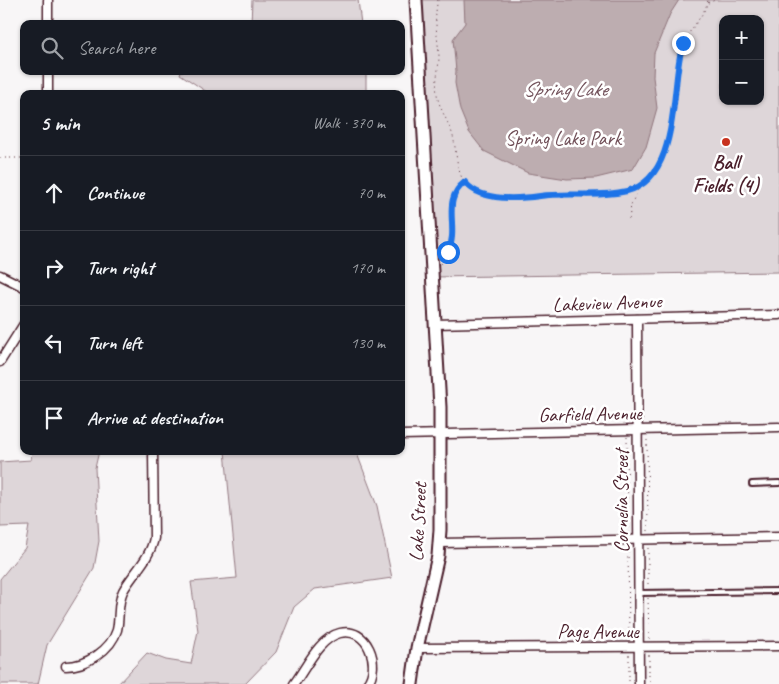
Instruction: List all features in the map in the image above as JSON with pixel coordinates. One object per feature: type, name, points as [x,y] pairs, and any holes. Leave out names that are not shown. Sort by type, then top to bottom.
[{"type":"street","points":[[48,0],[48,20]]},
{"type":"street","name":"Lake Street","points":[[412,684],[417,648],[440,543],[440,434],[416,0]]},
{"type":"street","points":[[48,75],[48,90]]},
{"type":"street","points":[[0,275],[20,284]]},
{"type":"street","name":"Lakeview Avenue","points":[[435,324],[779,315]]},
{"type":"street","name":"Cornelia Street","points":[[637,319],[633,429],[638,539],[639,684]]},
{"type":"street","points":[[0,362],[20,330]]},
{"type":"street","name":"Garfield Avenue","points":[[405,435],[779,427]]},
{"type":"street","points":[[66,666],[76,666],[89,661],[111,640],[116,631],[122,593],[152,548],[154,538],[153,455]]},
{"type":"street","points":[[440,543],[779,537]]},
{"type":"street","points":[[294,684],[326,641],[340,633],[354,634],[365,641],[373,655],[374,669],[367,684]]},
{"type":"street","name":"Page Avenue","points":[[417,648],[779,646]]},
{"type":"lane","points":[[752,484],[779,483]]},
{"type":"lane","points":[[638,593],[779,591]]},
{"type":"path","points":[[438,0],[435,20],[439,58],[437,93],[440,108],[452,132],[458,166],[465,182],[477,193],[515,198],[554,194],[597,195],[629,190],[639,186]]},
{"type":"path","points":[[629,219],[631,205],[639,186],[655,169],[668,139],[675,106],[680,52],[688,33],[708,4],[715,0]]},
{"type":"path","points":[[0,158],[20,158]]},
{"type":"path","points":[[440,266],[452,240],[453,196],[457,189],[465,182]]},
{"type":"path","points":[[629,684],[627,437],[633,429]]},
{"type":"path","points":[[647,440],[649,684]]},
{"type":"green space","points":[[252,0],[358,0],[360,20],[251,20]]},
{"type":"green space","name":"Spring Lake Park","points":[[416,0],[779,0],[779,272],[433,277]]},
{"type":"green space","points":[[182,75],[366,75],[366,90],[204,90]]},
{"type":"green space","points":[[32,455],[98,455],[95,468],[99,541],[94,568],[47,645],[38,684],[0,684],[0,579],[25,548],[29,526],[0,527],[0,462],[31,460]]},
{"type":"green space","points":[[225,455],[358,455],[377,506],[392,578],[315,589],[294,607],[276,652],[245,684],[118,684],[147,653],[166,660],[191,664],[198,631],[191,582],[237,578]]},
{"type":"water","name":"Spring Lake","points":[[464,0],[679,0],[670,14],[654,53],[653,77],[657,108],[646,147],[633,169],[596,178],[567,179],[528,173],[484,151],[469,132],[460,110],[455,83],[456,71],[453,39],[465,23]]},
{"type":"place","name":"Ball Fields (4)","points":[[726,142]]},
{"type":"route","points":[[448,252],[452,240],[451,205],[453,196],[457,189],[465,182],[477,193],[515,198],[554,194],[586,196],[620,192],[635,188],[644,182],[655,169],[671,130],[678,83],[680,52],[683,43]]}]
